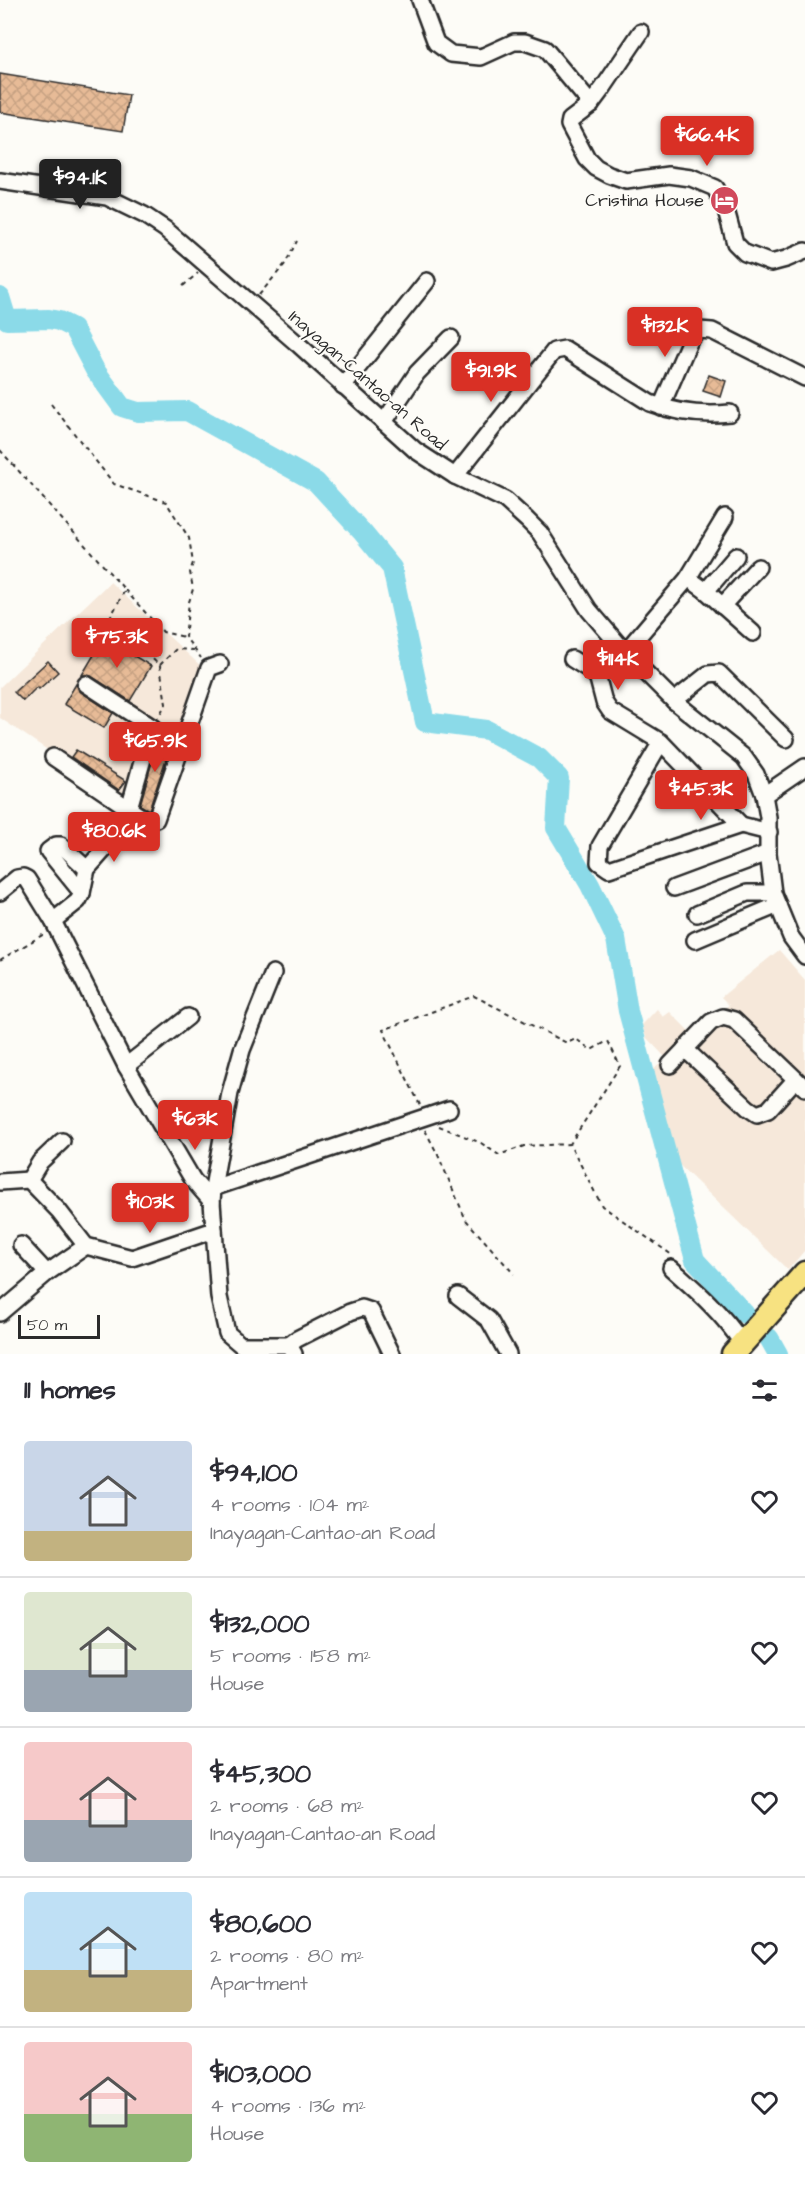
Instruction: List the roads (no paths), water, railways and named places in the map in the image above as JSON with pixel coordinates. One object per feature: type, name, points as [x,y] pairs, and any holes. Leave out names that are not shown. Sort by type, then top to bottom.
[{"type":"highway","points":[[737,1351],[805,1273]]},
{"type":"street","points":[[420,0],[436,43],[451,54],[481,57],[514,42],[525,42],[545,49],[591,104]]},
{"type":"street","points":[[641,32],[591,104],[570,120],[569,125],[587,159],[596,168],[626,181],[669,176],[691,178],[716,189],[726,210],[735,243],[746,253],[771,263],[786,260],[805,251]]},
{"type":"street","name":"Inayagan-Cantao-an Road","points":[[0,181],[107,197],[144,214],[165,229],[252,304],[415,450],[454,476],[505,500],[527,520],[540,533],[589,610],[625,652],[674,700],[744,757],[756,774],[764,795],[769,832],[768,853],[776,899],[791,937],[805,956]]},
{"type":"street","points":[[343,386],[428,281]]},
{"type":"street","points":[[661,407],[690,340],[699,330],[712,331],[805,378]]},
{"type":"street","points":[[384,422],[417,373],[451,338]]},
{"type":"street","points":[[454,476],[554,351],[565,349],[650,403],[661,407],[705,416],[730,413]]},
{"type":"street","points":[[625,652],[688,578],[724,517]]},
{"type":"street","points":[[706,591],[736,556]]},
{"type":"street","points":[[722,606],[758,567]]},
{"type":"street","points":[[688,578],[753,633]]},
{"type":"street","points":[[572,659],[593,672],[598,679],[604,702],[610,711],[661,742],[741,825],[769,832]]},
{"type":"street","points":[[53,757],[147,821],[156,819],[214,666]]},
{"type":"street","points":[[674,700],[708,674],[719,673],[786,739]]},
{"type":"street","points":[[55,924],[78,901],[87,869],[132,811],[152,727],[86,684]]},
{"type":"street","points":[[661,742],[600,846],[599,862],[609,869],[741,825]]},
{"type":"street","points":[[764,795],[805,767]]},
{"type":"street","points":[[82,893],[48,851],[56,845],[61,845],[87,869]]},
{"type":"street","points":[[674,888],[768,853]]},
{"type":"street","points":[[0,892],[17,878],[27,879],[55,924],[126,1066],[193,1180],[213,1195]]},
{"type":"street","points":[[697,914],[747,893],[776,899]]},
{"type":"street","points":[[695,940],[776,899]]},
{"type":"street","points":[[273,973],[242,1050],[230,1093],[213,1195],[219,1297],[227,1333],[241,1345],[292,1350],[297,1339],[362,1308],[371,1311],[392,1354]]},
{"type":"street","points":[[126,1066],[188,1017]]},
{"type":"street","points":[[670,1065],[685,1049],[711,1022],[723,1017],[734,1020],[800,1084],[768,1110],[757,1114],[685,1049]]},
{"type":"street","points":[[213,1195],[449,1109]]},
{"type":"street","points":[[29,1180],[40,1162],[62,1141]]},
{"type":"street","points":[[29,1180],[86,1246],[132,1258],[214,1230]]},
{"type":"street","points":[[0,1182],[29,1180]]},
{"type":"street","points":[[21,1245],[47,1273]]},
{"type":"street","points":[[0,1313],[47,1273],[86,1246]]},
{"type":"street","points":[[672,1261],[734,1331],[737,1351]]},
{"type":"street","points":[[458,1296],[489,1320],[507,1354]]},
{"type":"waterway","points":[[0,297],[7,320],[49,319],[73,328],[95,370],[122,407],[138,412],[187,411],[316,482],[392,568],[425,722],[487,730],[539,758],[559,778],[556,828],[590,885],[616,939],[628,1011],[695,1260],[745,1314]]},
{"type":"waterway","points":[[769,1338],[778,1354]]},
{"type":"place","name":"Cristina House","points":[[725,200]]}]
